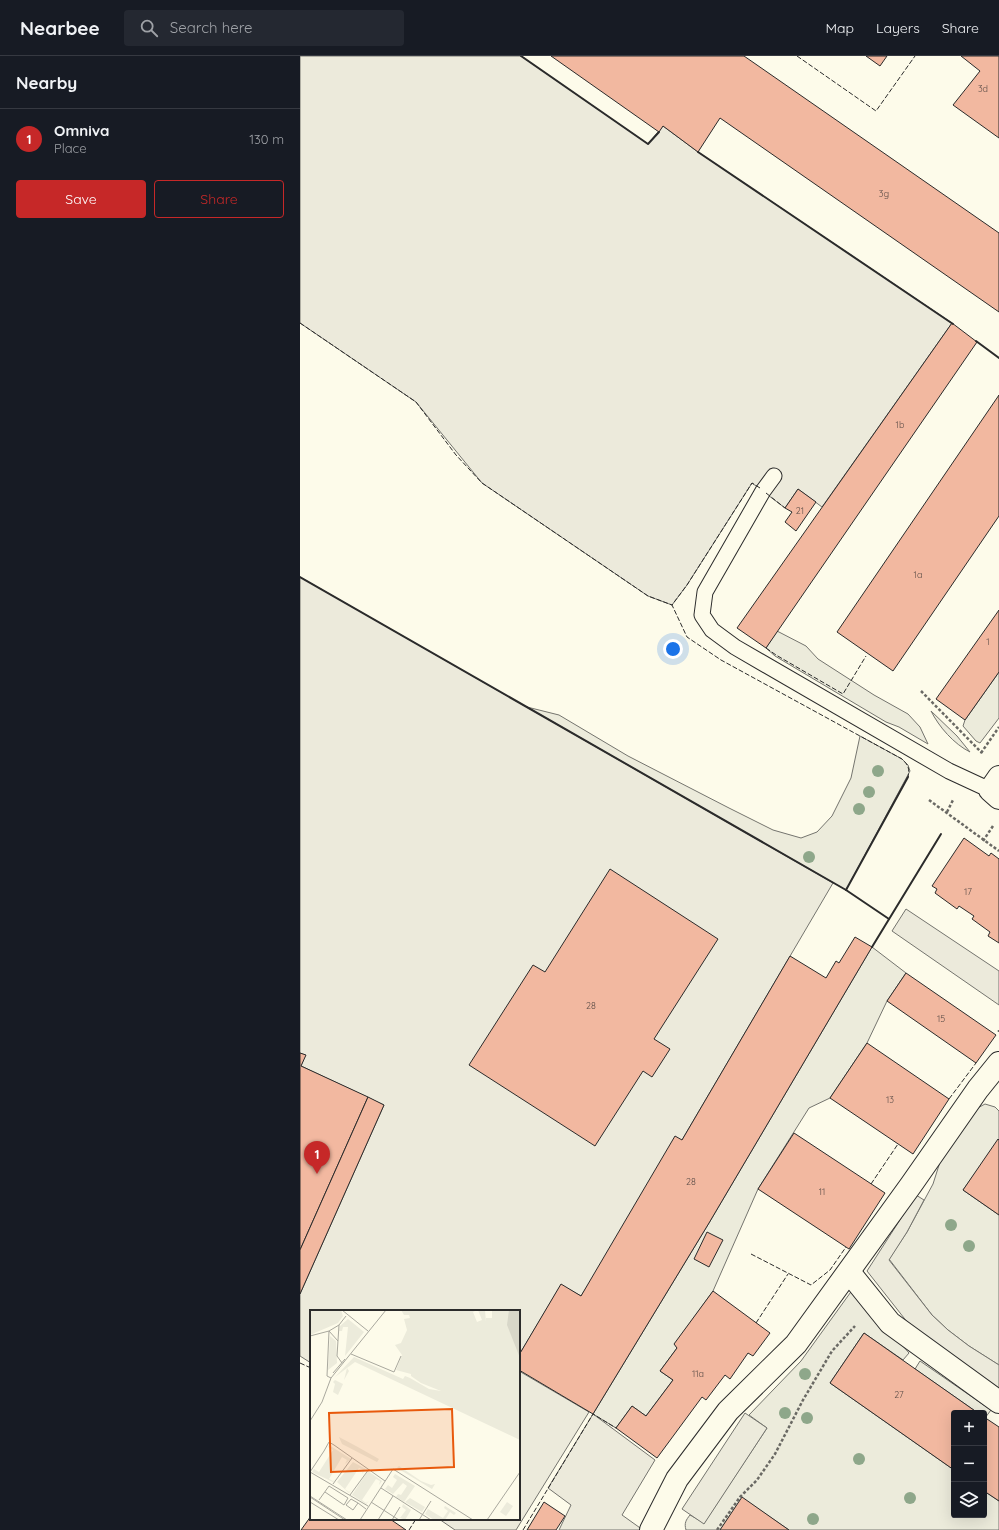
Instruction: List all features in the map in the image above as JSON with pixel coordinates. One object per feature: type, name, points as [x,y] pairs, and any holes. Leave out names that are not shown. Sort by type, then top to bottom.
[{"type":"street","points":[[651,1530],[677,1479],[728,1412],[796,1344],[849,1272],[978,1089],[995,1078]]},
{"type":"street","points":[[849,1272],[890,1322],[999,1402]]},
{"type":"lane","points":[[774,476],[763,491],[705,592],[702,615],[712,630],[735,647],[949,771],[996,788]]},
{"type":"path","points":[[921,691],[982,753]]},
{"type":"path","points":[[929,800],[999,852]]},
{"type":"path","points":[[983,840],[995,823]]},
{"type":"shaded area","points":[[300,56],[521,56],[648,144],[663,126],[698,152],[952,323],[822,507],[798,489],[785,508],[752,483],[687,585],[672,605],[648,596],[482,483],[416,402],[300,323]]},
{"type":"shaded area","points":[[300,577],[833,883],[682,1140],[581,1296],[561,1285],[520,1353],[520,1310],[310,1310],[310,1362],[300,1356],[300,1294],[384,1105],[301,1066],[305,1055],[300,1053]]},
{"type":"shaded area","points":[[777,631],[806,646],[818,659],[874,695],[908,714],[920,727],[928,744],[899,727],[886,722],[775,656],[766,648]]},
{"type":"shaded area","points":[[999,672],[999,718],[980,743],[976,741],[963,726],[965,720]]},
{"type":"shaded area","points":[[527,707],[559,715],[628,756],[729,808],[773,830],[801,838],[817,832],[832,816],[851,778],[860,736],[902,759],[908,765],[910,771],[846,890]]},
{"type":"shaded area","points":[[931,711],[957,736],[970,752],[964,749],[948,734],[938,723]]},
{"type":"shaded area","points":[[906,909],[999,971],[999,1005],[892,931]]},
{"type":"shaded area","points":[[872,947],[906,973],[887,1001],[867,1043],[830,1098],[809,1108],[758,1189],[713,1291],[675,1344],[677,1348],[660,1371],[673,1380],[646,1416],[632,1406],[616,1428],[593,1414],[709,1223]]},
{"type":"shaded area","points":[[985,1104],[995,1107],[999,1111],[999,1140],[963,1190],[999,1215],[999,1365],[969,1346],[948,1330],[932,1315],[889,1259],[907,1232],[933,1184],[940,1162],[974,1110]]},
{"type":"shaded area","points":[[916,1195],[924,1200],[907,1232],[889,1260],[932,1315],[948,1330],[969,1346],[999,1365],[999,1397],[919,1337],[867,1271]]},
{"type":"shaded area","points":[[853,1289],[909,1353],[903,1360],[864,1333],[830,1383],[951,1468],[951,1518],[987,1518],[987,1493],[999,1501],[999,1530],[789,1530],[742,1498],[720,1530],[686,1530],[685,1525],[687,1518],[690,1515],[704,1523],[767,1428],[749,1415],[801,1361]]},
{"type":"shaded area","points":[[920,1361],[991,1410],[987,1415],[987,1410],[974,1410],[915,1369]]},
{"type":"shaded area","points":[[520,1372],[589,1412],[516,1530],[455,1530],[440,1520],[520,1520]]},
{"type":"shaded area","points":[[745,1413],[767,1428],[704,1524],[682,1509]]},
{"type":"shaded area","points":[[593,1414],[655,1460],[622,1515],[643,1530],[559,1530],[571,1505],[548,1488]]},
{"type":"building","points":[[551,56],[744,56],[999,233],[999,312],[720,118],[698,152],[663,126],[659,132]]},
{"type":"building","points":[[866,56],[887,56],[880,66]]},
{"type":"building","points":[[961,56],[999,56],[999,138],[953,105],[980,71]]},
{"type":"building","points":[[952,323],[977,342],[766,648],[737,628]]},
{"type":"building","points":[[999,395],[999,516],[893,671],[837,632]]},
{"type":"building","points":[[798,489],[816,502],[796,531],[785,522],[792,512],[785,508]]},
{"type":"building","points":[[999,610],[999,672],[965,720],[936,699]]},
{"type":"building","points":[[964,838],[989,856],[991,853],[999,859],[999,943],[988,936],[990,932],[972,919],[974,916],[959,906],[957,909],[935,893],[937,889],[932,886]]},
{"type":"building","points":[[610,869],[718,939],[654,1039],[670,1049],[652,1077],[643,1071],[595,1146],[469,1065],[533,965],[545,972]]},
{"type":"building","points":[[855,937],[872,947],[709,1223],[593,1414],[520,1371],[520,1353],[561,1284],[581,1296],[675,1136],[682,1140],[790,956],[826,978],[836,961],[839,963]]},
{"type":"building","points":[[906,973],[996,1035],[976,1063],[887,1001]]},
{"type":"building","points":[[867,1043],[949,1099],[913,1154],[830,1098]]},
{"type":"building","points":[[300,1053],[306,1055],[301,1066],[368,1097],[300,1250]]},
{"type":"building","points":[[368,1097],[384,1105],[300,1294],[300,1250]]},
{"type":"building","points":[[794,1133],[885,1193],[849,1249],[758,1189]]},
{"type":"building","points":[[998,1139],[999,1140],[999,1215],[963,1190]]},
{"type":"building","points":[[707,1232],[723,1240],[709,1267],[694,1259]]},
{"type":"building","points":[[713,1291],[770,1333],[753,1356],[748,1353],[730,1379],[725,1375],[706,1400],[702,1397],[657,1458],[616,1428],[632,1406],[646,1416],[673,1380],[660,1371],[677,1348],[674,1344]]},
{"type":"building","points":[[864,1333],[974,1410],[951,1410],[951,1468],[830,1383]]},
{"type":"building","points":[[987,1419],[999,1427],[999,1501],[987,1493]]},
{"type":"building","points":[[742,1497],[779,1523],[789,1530],[720,1530]]},
{"type":"building","points":[[544,1502],[565,1516],[556,1530],[527,1530]]},
{"type":"building","points":[[310,1517],[310,1520],[391,1520],[406,1530],[301,1530]]},
{"type":"fence","points":[[797,56],[876,111],[915,56]]},
{"type":"fence","points":[[300,323],[416,402],[456,455],[482,483],[648,596],[672,605]]},
{"type":"fence","points":[[760,488],[752,483],[687,585],[672,605],[687,637],[721,660],[902,759],[908,767],[908,777]]},
{"type":"fence","points":[[766,493],[785,508]]},
{"type":"fence","points":[[766,648],[843,694],[866,656]]},
{"type":"fence","points":[[949,1099],[976,1063]]},
{"type":"fence","points":[[871,1184],[898,1144]]},
{"type":"fence","points":[[751,1254],[811,1285],[830,1270],[846,1247]]},
{"type":"fence","points":[[756,1323],[788,1274]]},
{"type":"fence","points":[[300,1363],[310,1368]]},
{"type":"fence","points":[[523,1530],[593,1414],[616,1428]]},
{"type":"fence","points":[[409,1530],[415,1520]]},
{"type":"wall","points":[[521,56],[648,144],[659,132]]},
{"type":"wall","points":[[698,152],[953,324]]},
{"type":"wall","points":[[976,341],[999,358]]},
{"type":"wall","points":[[300,577],[846,890],[889,919]]},
{"type":"wall","points":[[846,890],[908,777]]},
{"type":"wall","points":[[872,947],[941,834]]},
{"type":"place","name":"Omniva","points":[[317,1174]]}]
